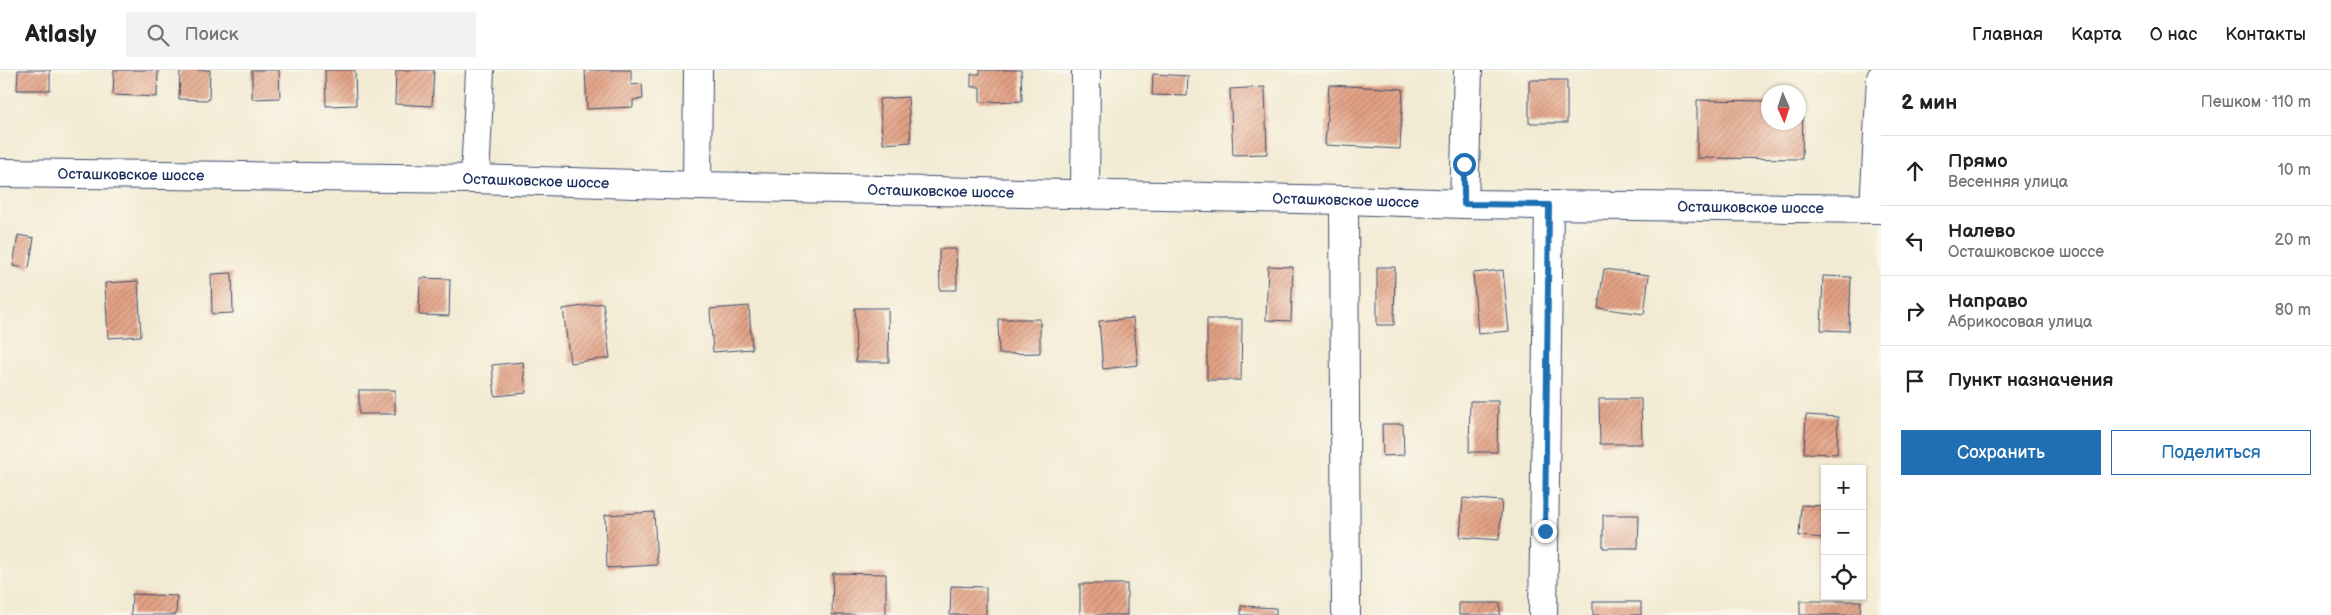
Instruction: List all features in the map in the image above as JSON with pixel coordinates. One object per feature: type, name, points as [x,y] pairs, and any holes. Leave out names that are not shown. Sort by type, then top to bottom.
[{"type":"street","points":[[475,179],[480,70]]},
{"type":"street","points":[[697,186],[698,70]]},
{"type":"street","points":[[1085,195],[1086,70]]},
{"type":"street","points":[[1464,204],[1468,70]]},
{"type":"street","points":[[1878,209],[1881,78]]},
{"type":"street","name":"Осташковское шоссе","points":[[0,173],[475,179],[1464,204],[1878,209]]},
{"type":"street","points":[[1344,200],[1346,615]]},
{"type":"street","points":[[1543,615],[1549,205]]},
{"type":"building","points":[[18,70],[50,70],[50,90],[17,90]]},
{"type":"building","points":[[114,70],[158,70],[157,97],[113,95]]},
{"type":"building","points":[[180,70],[210,70],[209,100],[179,99]]},
{"type":"building","points":[[252,70],[279,70],[280,98],[252,99]]},
{"type":"building","points":[[325,70],[355,70],[356,105],[326,106]]},
{"type":"building","points":[[396,70],[434,70],[432,106],[395,104]]},
{"type":"building","points":[[585,70],[631,70],[631,85],[642,84],[643,99],[633,100],[633,107],[587,109]]},
{"type":"building","points":[[980,70],[1021,70],[1022,101],[980,102],[980,87],[971,87],[971,74],[980,74]]},
{"type":"building","points":[[1153,74],[1188,76],[1187,96],[1152,95]]},
{"type":"building","points":[[1529,80],[1567,80],[1567,123],[1529,123]]},
{"type":"building","points":[[1329,85],[1403,89],[1400,149],[1325,145]]},
{"type":"building","points":[[1265,87],[1267,154],[1233,155],[1230,89]]},
{"type":"building","points":[[908,97],[911,142],[883,144],[879,99]]},
{"type":"building","points":[[1697,100],[1761,101],[1761,130],[1802,130],[1802,159],[1697,158]]},
{"type":"building","points":[[18,235],[34,238],[29,268],[13,266]]},
{"type":"building","points":[[939,249],[956,249],[957,290],[940,290]]},
{"type":"building","points":[[1268,266],[1293,267],[1291,321],[1266,320]]},
{"type":"building","points":[[1377,267],[1395,267],[1394,325],[1377,325]]},
{"type":"building","points":[[1604,269],[1649,275],[1644,314],[1598,308]]},
{"type":"building","points":[[1503,270],[1509,331],[1478,334],[1473,273]]},
{"type":"building","points":[[232,273],[233,313],[212,314],[211,274]]},
{"type":"building","points":[[1823,276],[1851,277],[1849,331],[1821,330]]},
{"type":"building","points":[[420,278],[450,279],[449,316],[419,315]]},
{"type":"building","points":[[138,281],[141,336],[108,338],[105,283]]},
{"type":"building","points":[[603,303],[610,358],[570,363],[563,309]]},
{"type":"building","points":[[749,306],[752,349],[713,352],[710,309]]},
{"type":"building","points":[[855,308],[888,308],[889,362],[856,362]]},
{"type":"building","points":[[1133,318],[1138,365],[1103,369],[1099,321]]},
{"type":"building","points":[[998,319],[1040,319],[1040,353],[999,354]]},
{"type":"building","points":[[1207,319],[1242,319],[1241,380],[1207,380]]},
{"type":"building","points":[[523,362],[526,393],[495,396],[492,365]]},
{"type":"building","points":[[359,390],[395,390],[395,414],[359,414]]},
{"type":"building","points":[[1599,399],[1641,399],[1642,444],[1600,444]]},
{"type":"building","points":[[1470,401],[1498,401],[1497,452],[1469,452]]},
{"type":"building","points":[[1806,415],[1838,417],[1837,454],[1804,453]]},
{"type":"building","points":[[1382,424],[1403,424],[1404,455],[1383,456]]},
{"type":"building","points":[[1463,498],[1502,501],[1499,540],[1460,537]]},
{"type":"building","points":[[1801,505],[1821,506],[1821,538],[1799,536]]},
{"type":"building","points":[[654,512],[657,565],[607,568],[605,515]]},
{"type":"building","points":[[1603,515],[1639,515],[1638,548],[1603,548]]},
{"type":"building","points":[[833,573],[886,574],[886,615],[832,615]]},
{"type":"building","points":[[1080,584],[1127,584],[1127,615],[1080,615]]},
{"type":"building","points":[[951,586],[986,587],[986,615],[950,615]]},
{"type":"building","points":[[132,594],[177,596],[176,615],[131,615]]},
{"type":"building","points":[[1800,601],[1861,601],[1860,615],[1800,615]]},
{"type":"building","points":[[1593,602],[1641,602],[1641,615],[1593,615]]},
{"type":"building","points":[[1459,603],[1500,603],[1500,615],[1459,615]]},
{"type":"building","points":[[1241,606],[1276,608],[1276,615],[1241,615]]},
{"type":"route","points":[[1464,164],[1464,204],[1549,205],[1545,531]]}]
